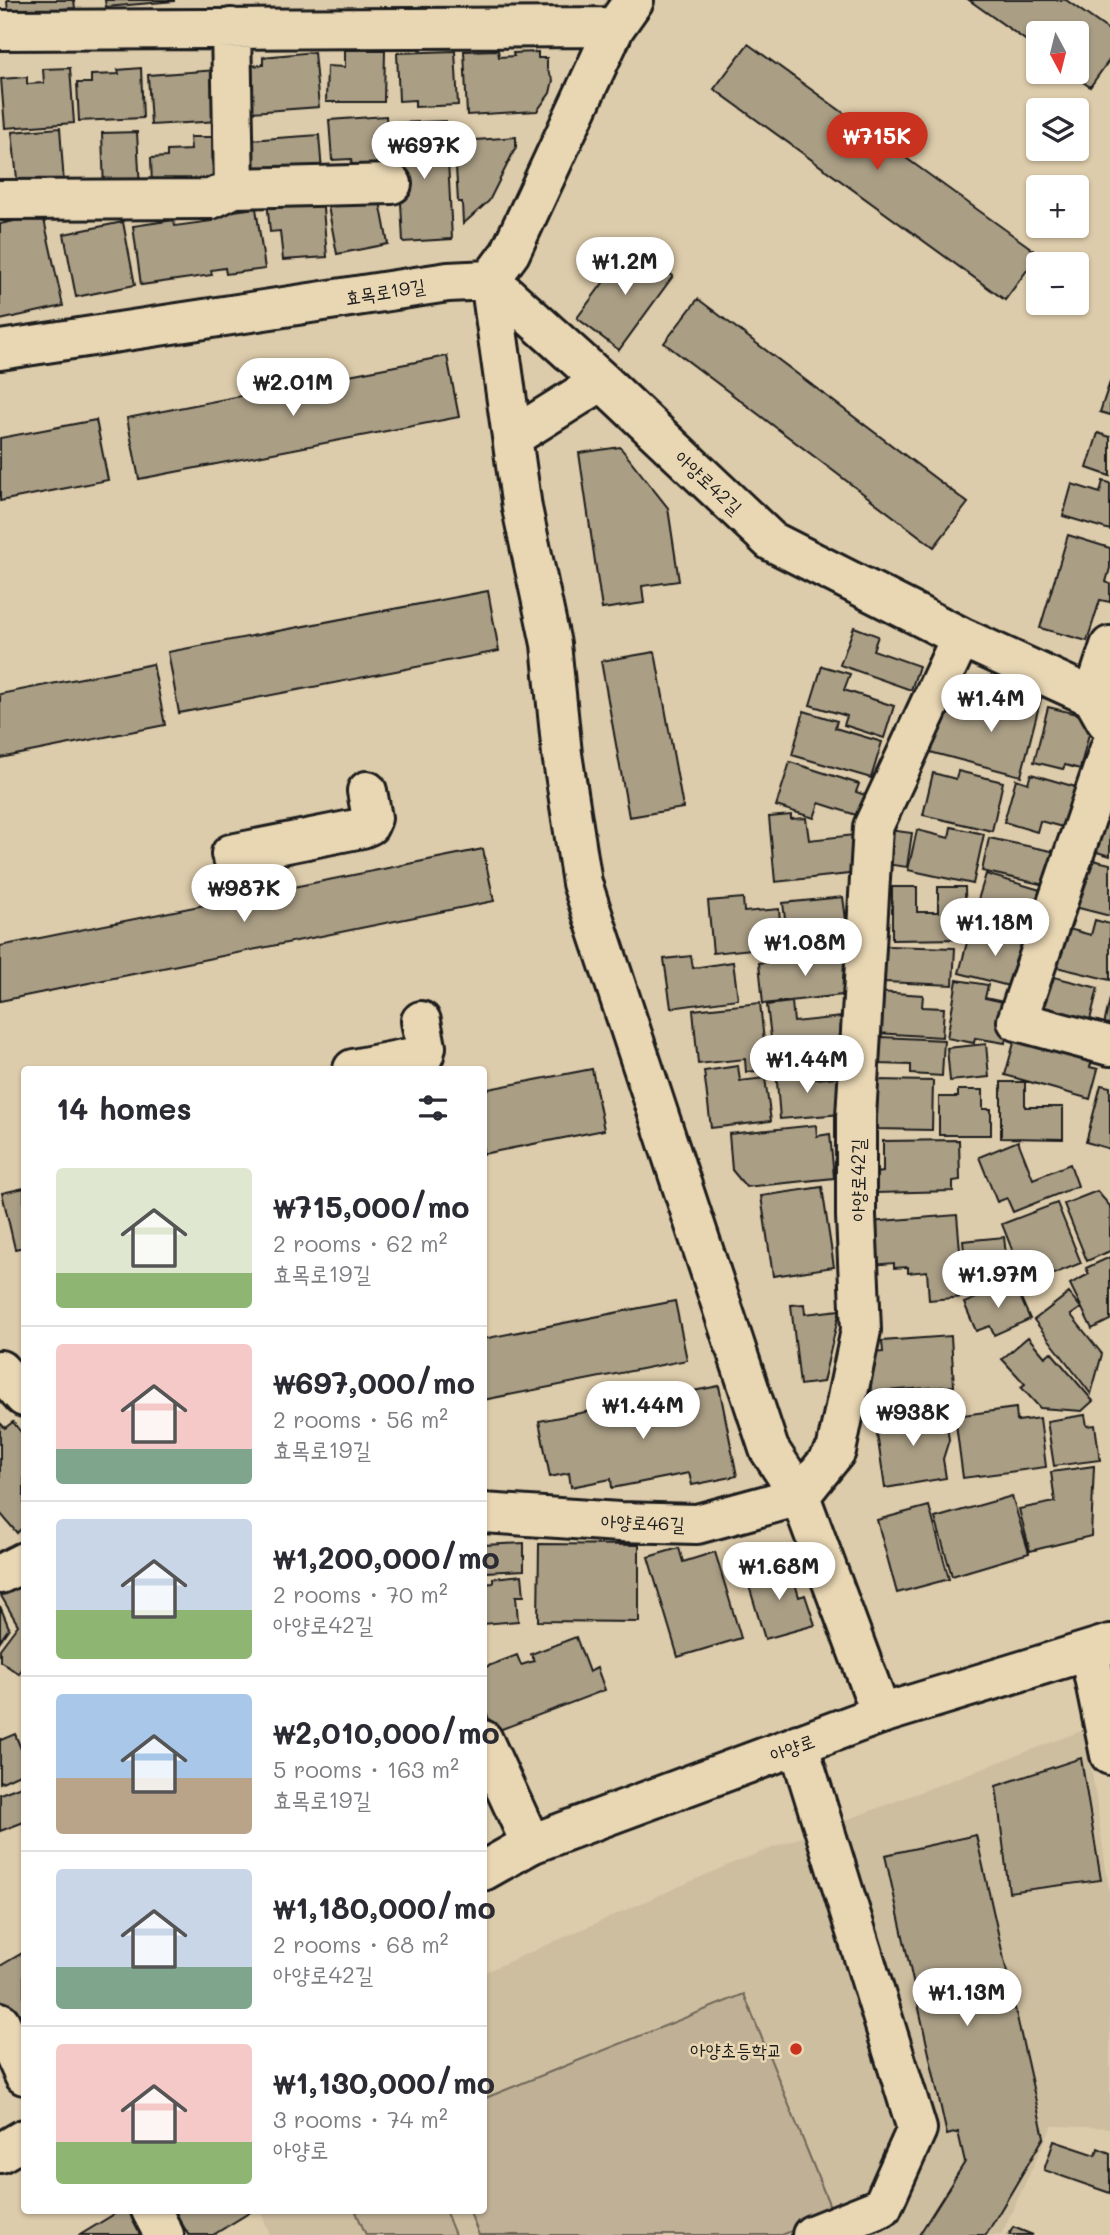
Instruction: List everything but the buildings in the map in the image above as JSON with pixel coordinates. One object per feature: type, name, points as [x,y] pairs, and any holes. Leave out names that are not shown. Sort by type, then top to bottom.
[{"type":"street","points":[[0,30],[230,28],[625,14],[510,253],[490,280],[522,508],[551,644],[562,754],[582,883],[769,1449],[800,1496],[881,1714]]},
{"type":"street","points":[[230,28],[234,187]]},
{"type":"street","points":[[0,200],[211,199],[234,187],[392,184]]},
{"type":"street","name":"효목로19길","points":[[0,350],[448,282],[490,280]]},
{"type":"street","name":"아양로42길","points":[[490,280],[602,381],[771,541],[1104,710],[1110,646]]},
{"type":"street","points":[[513,437],[602,381]]},
{"type":"street","name":"아양로42길","points":[[800,1496],[836,1451],[861,1330],[856,1216],[856,1118],[873,827],[961,637]]},
{"type":"street","points":[[1110,748],[1017,1021],[1110,1046]]},
{"type":"street","points":[[231,854],[369,825],[372,818],[367,791]]},
{"type":"street","points":[[368,1066],[424,1055],[426,1047],[421,1021]]},
{"type":"street","points":[[0,1370],[21,1394]]},
{"type":"street","name":"아양로46길","points":[[487,1513],[697,1524],[800,1496]]},
{"type":"street","points":[[0,1574],[21,1564]]},
{"type":"street","points":[[1100,1648],[1110,1755]]},
{"type":"street","name":"아양로","points":[[487,1869],[531,1844],[881,1714],[1100,1648]]},
{"type":"street","points":[[798,1744],[917,2129],[882,2207],[812,2235]]},
{"type":"street","points":[[487,1749],[531,1844]]},
{"type":"street","points":[[0,2022],[21,2068]]},
{"type":"street","points":[[0,2153],[21,2141]]},
{"type":"street","points":[[153,2214],[164,2235]]},
{"type":"shaded area","name":"아양초등학교","points":[[1086,1729],[1110,1897],[1110,2128],[1052,2126],[1001,2235],[270,2235],[262,2214],[487,2214],[487,1971],[730,1864]]},
{"type":"shaded area","points":[[744,1994],[833,2214],[782,2235],[479,2235],[471,2214],[487,2214],[487,2097]]},
{"type":"shaded area","points":[[357,2214],[447,2214],[455,2235],[366,2235]]},
{"type":"place","name":"아양초등학교","points":[[796,2049]]}]
